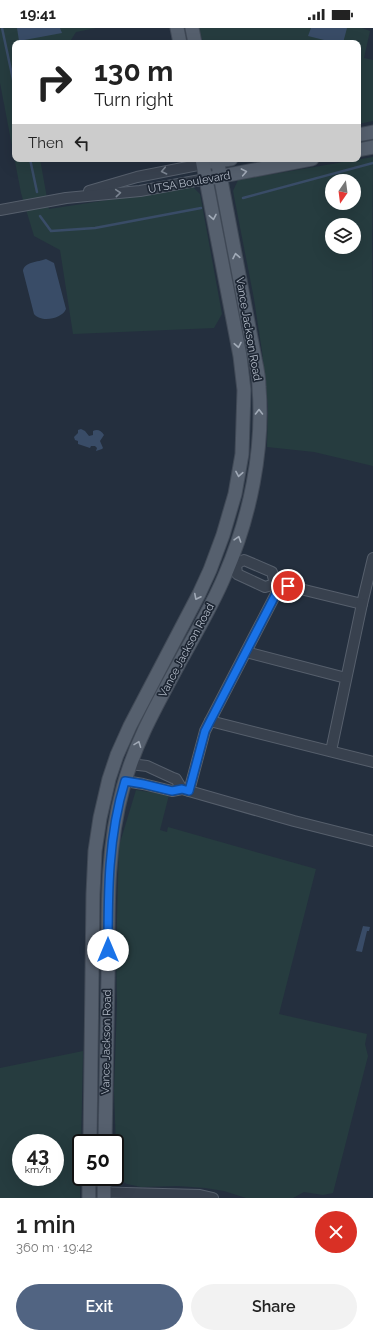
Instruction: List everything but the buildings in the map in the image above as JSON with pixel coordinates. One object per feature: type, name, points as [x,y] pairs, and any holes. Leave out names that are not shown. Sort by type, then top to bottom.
[{"type":"main road","points":[[177,28],[179,40]]},
{"type":"main road","points":[[192,28],[194,40]]},
{"type":"main road","points":[[361,134],[373,132]]},
{"type":"main road","points":[[361,149],[373,147]]},
{"type":"main road","name":"Vance Jackson Road","points":[[90,1134],[93,894],[95,851],[109,779],[117,755],[130,726],[199,594],[212,563],[223,535],[235,494],[242,454],[244,390],[240,356],[202,162]]},
{"type":"main road","name":"Vance Jackson Road","points":[[105,1134],[108,917],[110,858],[114,827],[130,764],[144,730],[233,564],[250,496],[258,456],[260,418],[259,387],[217,162]]},
{"type":"main road","name":"UTSA Boulevard","points":[[206,179],[296,162]]},
{"type":"street","name":"UTSA Boulevard","points":[[66,198],[137,177],[198,162]]},
{"type":"street","name":"UTSA Boulevard","points":[[0,210],[66,198],[140,191],[206,179]]},
{"type":"street","points":[[331,750],[373,558]]},
{"type":"street","points":[[185,790],[205,731],[246,652],[277,586],[272,572],[244,560],[233,564],[237,574],[265,587],[277,586],[288,586],[362,604]]},
{"type":"street","points":[[257,583],[263,568]]},
{"type":"street","points":[[246,652],[346,678]]},
{"type":"street","points":[[210,721],[331,750],[373,762]]},
{"type":"street","points":[[130,764],[147,766],[176,779],[185,790]]},
{"type":"street","points":[[158,788],[163,773]]},
{"type":"street","points":[[125,781],[172,791],[185,790],[294,821],[373,841]]},
{"type":"street","points":[[89,1195],[200,1196],[214,1198]]},
{"type":"green space","points":[[0,28],[96,28],[76,32],[71,40],[12,40],[12,146],[0,83]]},
{"type":"green space","points":[[199,28],[362,28],[370,31],[364,58],[373,60],[373,121],[361,123],[361,40],[202,40]]},
{"type":"green space","points":[[373,157],[373,466],[314,452],[267,447],[268,406],[254,299],[233,191],[238,180],[344,162],[361,162],[361,159]]},
{"type":"green space","points":[[15,162],[41,162],[49,209],[193,187],[200,194],[222,314],[214,328],[73,334],[60,250],[34,236],[21,193]]},
{"type":"green space","points":[[136,790],[169,795],[160,830],[167,832],[168,827],[316,869],[279,1014],[367,1034],[365,1044],[368,1056],[333,1193],[323,1195],[304,1192],[293,1198],[246,1198],[224,1191],[205,1188],[178,1186],[141,1187],[124,1182],[124,1134],[115,1134],[114,1091],[117,1003],[116,954],[119,846]]},
{"type":"green space","points":[[83,1051],[81,1134],[72,1134],[72,1186],[80,1186],[80,1198],[0,1198],[0,1068]]},
{"type":"water","points":[[17,28],[60,28],[62,33],[24,40],[19,40]]},
{"type":"water","points":[[311,28],[347,28],[344,40],[324,40],[308,36]]},
{"type":"water","points":[[46,259],[54,263],[66,309],[60,315],[51,319],[37,317],[34,314],[23,271],[29,264]]},
{"type":"water","points":[[81,429],[89,436],[93,435],[94,430],[99,430],[102,432],[104,435],[100,441],[103,448],[96,451],[97,448],[95,446],[91,446],[90,448],[78,444],[78,441],[75,440],[74,437],[78,433],[78,430]]},
{"type":"water","points":[[363,926],[370,927],[369,931],[367,931],[362,952],[356,951]]},
{"type":"waterway","points":[[2,28],[12,75]]},
{"type":"waterway","points":[[31,162],[37,192]]},
{"type":"waterway","points":[[243,198],[373,163]]},
{"type":"waterway","points":[[40,216],[51,231],[95,228],[201,208]]},
{"type":"route","points":[[108,950],[110,858],[114,827],[125,781],[172,791],[182,789],[189,791],[205,731],[279,588],[288,586]]}]
